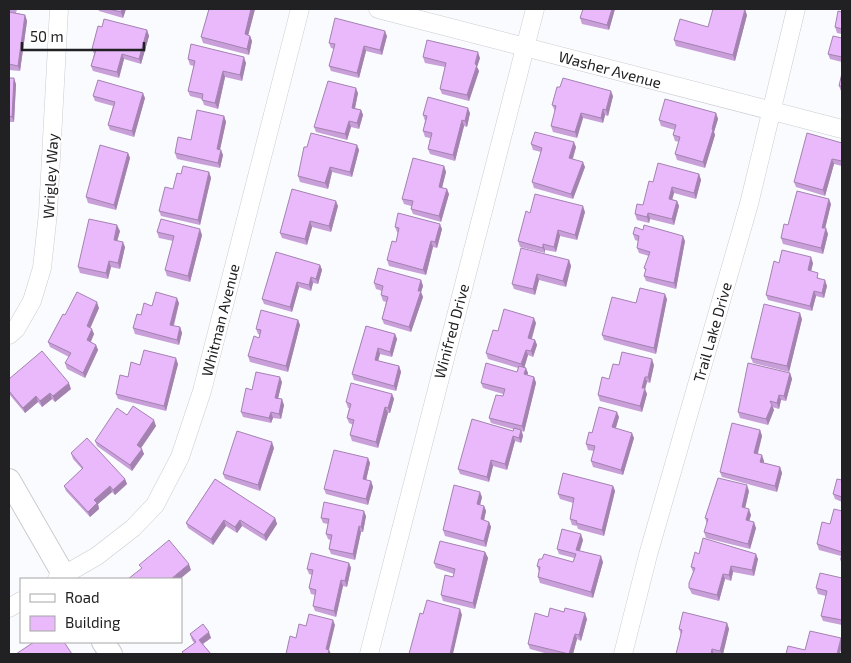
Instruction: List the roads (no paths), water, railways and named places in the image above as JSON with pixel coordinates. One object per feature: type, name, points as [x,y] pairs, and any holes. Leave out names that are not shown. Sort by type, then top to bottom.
[{"type":"main road","points":[[9,480],[62,578]]},
{"type":"main road","points":[[104,643],[111,654]]},
{"type":"street","name":"Wrigley Way","points":[[9,335],[16,329],[32,301],[42,268],[48,213],[59,9]]},
{"type":"street","name":"Whitman Avenue","points":[[62,578],[97,556],[133,528],[156,504],[180,457],[202,391],[300,9]]},
{"type":"street","name":"Washer Avenue","points":[[378,9],[842,129]]},
{"type":"street","name":"Winifred Drive","points":[[369,654],[535,9]]},
{"type":"street","name":"Trail Lake Drive","points":[[624,654],[648,555],[749,204],[796,9]]},
{"type":"street","points":[[9,608],[20,602]]}]
